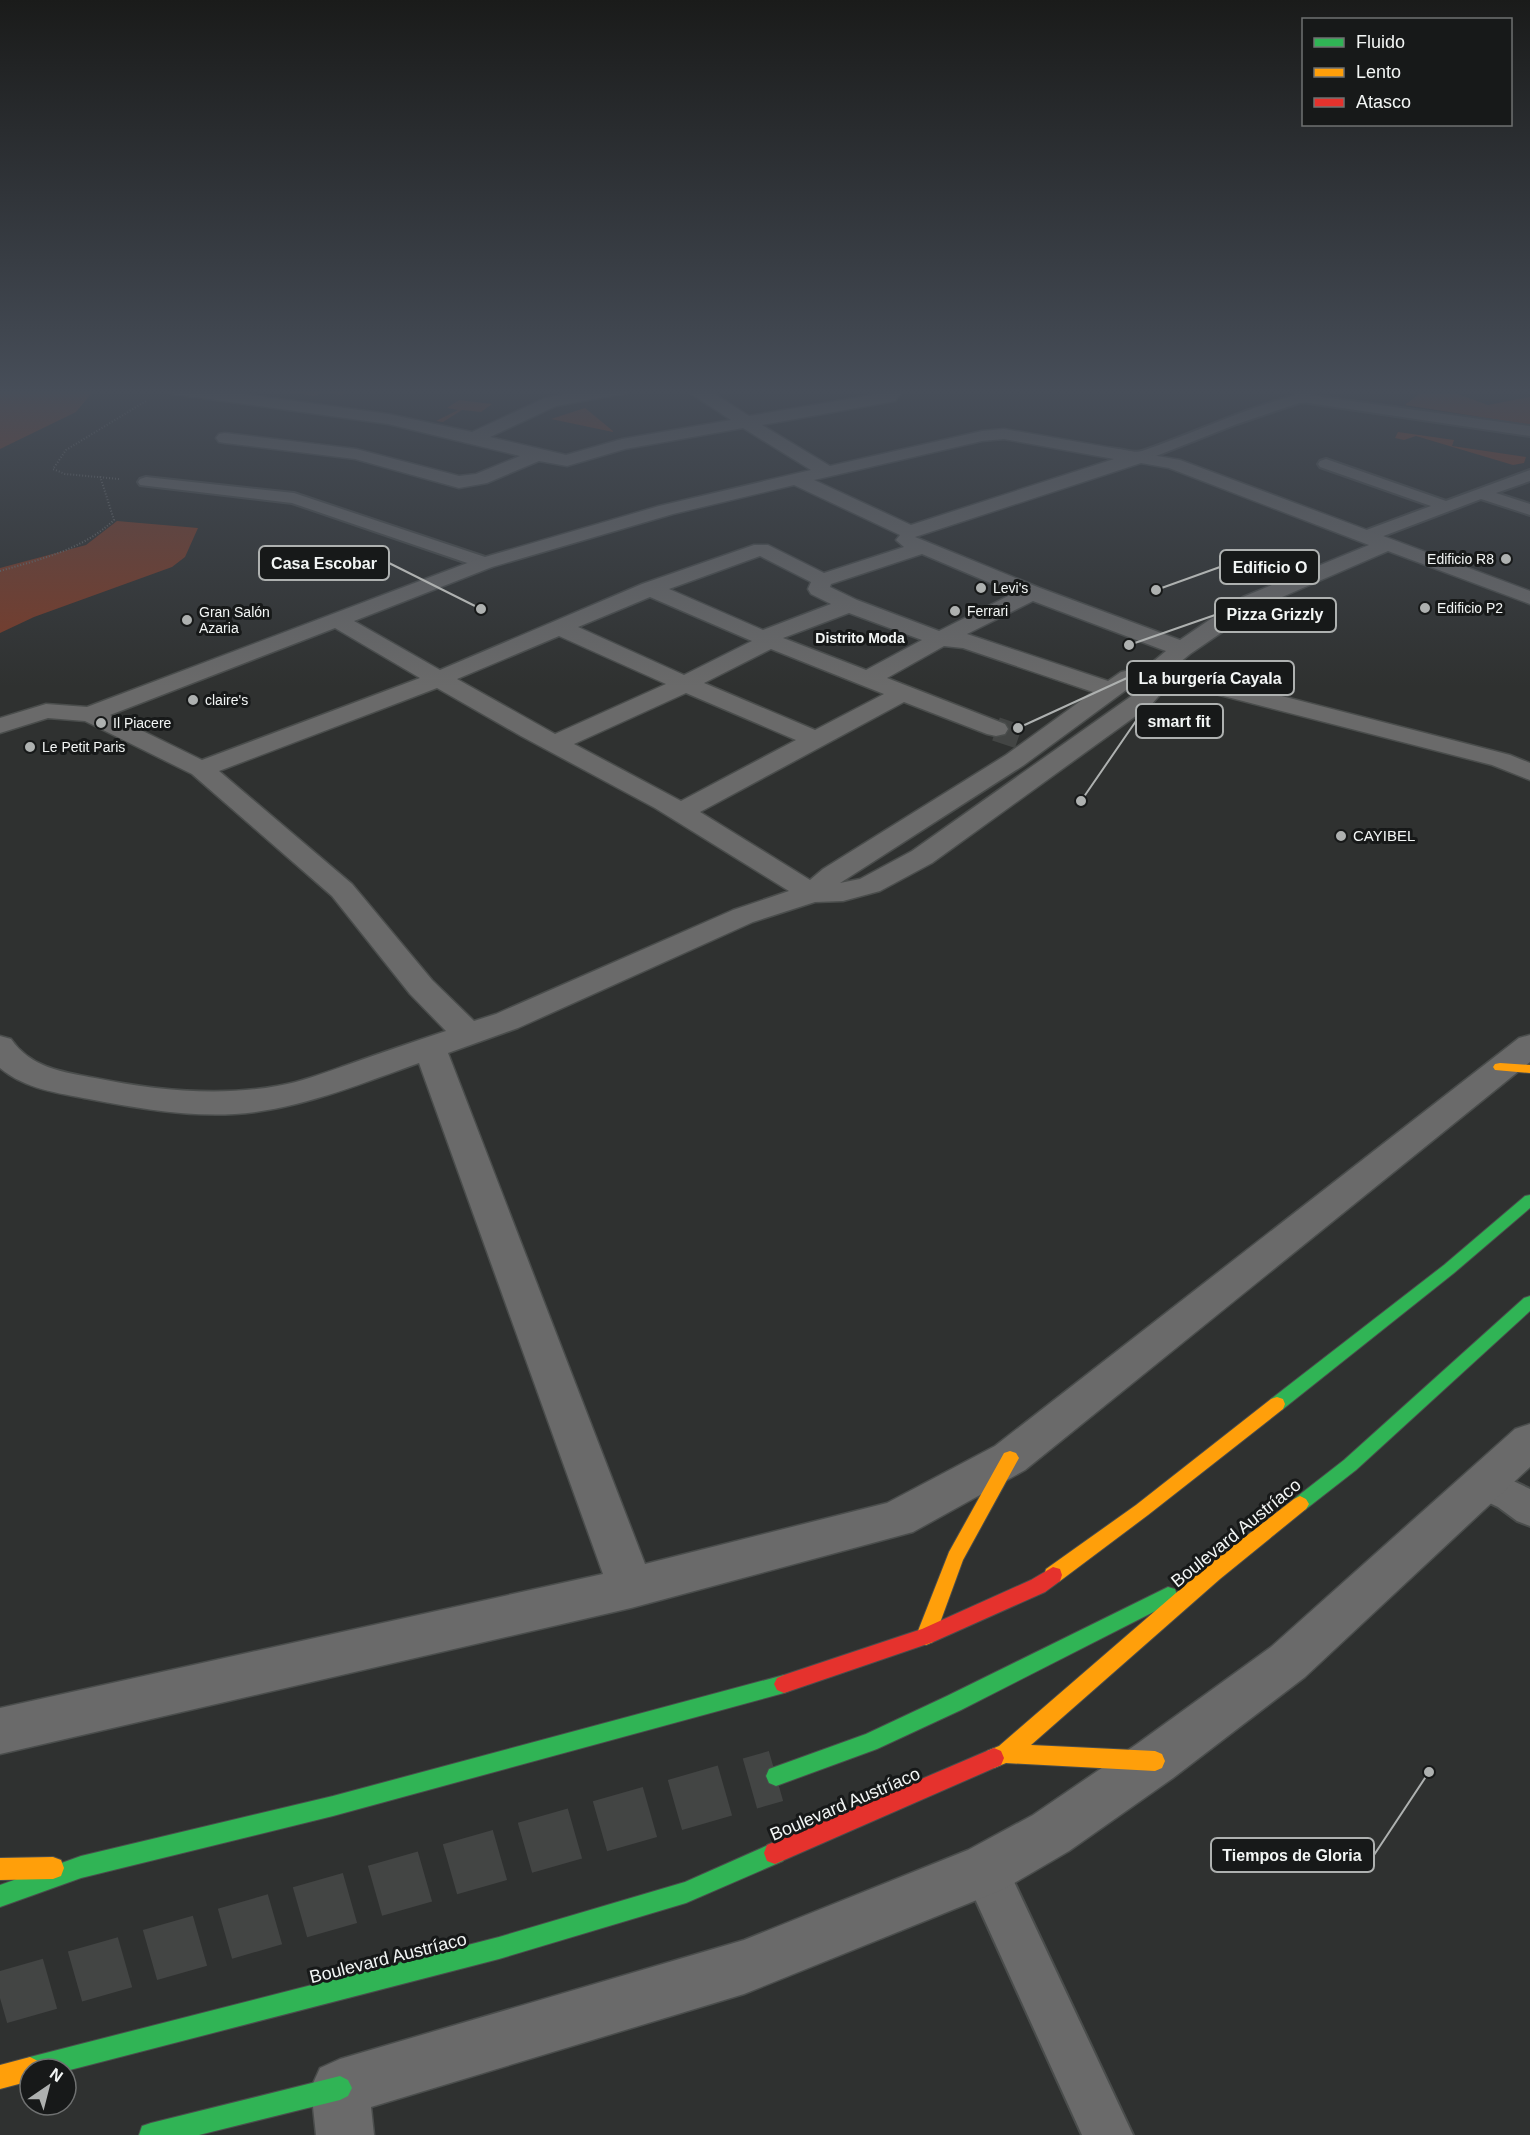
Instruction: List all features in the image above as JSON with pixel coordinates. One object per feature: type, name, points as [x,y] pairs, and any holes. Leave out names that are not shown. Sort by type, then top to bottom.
[{"type":"main road","points":[[0,1896],[81,1867],[333,1806],[800,1680],[926,1636],[1038,1586],[1142,1510],[1449,1269],[1530,1200]]},
{"type":"main road","name":"Boulevard Austríaco","points":[[77,2057],[499,1948],[686,1892],[1006,1753],[1213,1573],[1350,1465],[1530,1302]]},
{"type":"main road","points":[[926,1636],[955,1558],[1010,1458]]},
{"type":"main road","points":[[776,1776],[880,1737],[1213,1573]]},
{"type":"main road","points":[[1006,1753],[1155,1761]]},
{"type":"main road","points":[[0,1869],[81,1867]]},
{"type":"main road","name":"Boulevard Austríaco","points":[[0,2077],[18,2072]]},
{"type":"main road","points":[[151,2135],[342,2111]]},
{"type":"street","points":[[90,714],[485,563],[666,510],[756,489]]},
{"type":"street","points":[[815,489],[917,540],[1032,593],[1182,649]]},
{"type":"street","points":[[1055,489],[917,540],[822,580],[819,589],[849,605],[940,639],[966,641],[1110,690]]},
{"type":"street","points":[[1240,489],[1530,598]]},
{"type":"street","points":[[812,893],[833,875],[1029,740],[1130,677],[1156,671],[1182,649],[1251,602],[1388,544]]},
{"type":"street","points":[[201,769],[438,679],[650,589],[761,549],[822,580]]},
{"type":"street","points":[[650,589],[866,680],[996,729]]},
{"type":"street","points":[[866,680],[940,639],[1032,593]]},
{"type":"street","points":[[555,744],[685,684],[766,639],[849,605]]},
{"type":"street","points":[[334,619],[680,812],[812,893]]},
{"type":"street","points":[[559,627],[685,684],[816,739]]},
{"type":"street","points":[[0,1046],[6,1056],[23,1070],[48,1080],[119,1095],[172,1101],[234,1103],[279,1097],[325,1084],[507,1021],[743,916],[812,893],[843,892],[870,885],[922,857],[1142,700],[1151,691],[1156,671]]},
{"type":"street","points":[[1156,671],[1502,760],[1530,772]]},
{"type":"street","points":[[680,812],[901,694]]},
{"type":"street","points":[[0,726],[46,711],[90,714],[201,769],[342,890],[421,987],[467,1033]]},
{"type":"street","points":[[1029,740],[1067,753]]},
{"type":"street","points":[[430,1048],[631,1588]]},
{"type":"street","points":[[0,1731],[631,1588],[897,1519],[1010,1458],[1520,1061]]},
{"type":"street","points":[[342,2111],[744,1968],[985,1870],[1051,1833],[1155,1761],[1288,1662],[1486,1484],[1530,1441]]},
{"type":"lane","points":[[207,489],[294,498],[485,563]]},
{"type":"lane","points":[[1396,489],[1446,506]]},
{"type":"lane","points":[[1367,536],[1494,489]]},
{"type":"lane","points":[[1479,493],[1530,510]]},
{"type":"lane","points":[[1486,1484],[1511,1496],[1530,1510]]},
{"type":"lane","points":[[985,1870],[1108,2135]]},
{"type":"path","points":[[0,572],[74,546],[108,527],[114,520],[104,489]]},
{"type":"shaded area","points":[[117,521],[198,528],[185,557],[172,567],[34,617],[0,633],[0,568],[86,545]]},
{"type":"tunnel","points":[[996,729],[1020,737]]},
{"type":"tunnel","points":[[0,1998],[776,1776]]},
{"type":"traffic: fast","points":[[1277,1404],[1449,1269],[1530,1200]]},
{"type":"traffic: fast","points":[[1300,1504],[1350,1465],[1530,1302]]},
{"type":"traffic: fast","points":[[776,1776],[870,1742],[954,1703],[1168,1595]]},
{"type":"traffic: fast","points":[[0,1896],[81,1867],[333,1806],[784,1684]]},
{"type":"traffic: fast","points":[[77,2057],[499,1948],[686,1892],[775,1853]]},
{"type":"traffic: fast","points":[[151,2135],[340,2088]]},
{"type":"traffic: slow","points":[[1500,1067],[1530,1069]]},
{"type":"traffic: slow","points":[[1053,1575],[1142,1510],[1277,1404]]},
{"type":"traffic: slow","points":[[926,1636],[955,1558],[1010,1458]]},
{"type":"traffic: slow","points":[[994,1758],[1006,1753],[1213,1573],[1300,1504]]},
{"type":"traffic: slow","points":[[1006,1753],[1155,1761]]},
{"type":"traffic: slow","points":[[0,1869],[53,1868]]},
{"type":"traffic: slow","points":[[0,2077],[18,2072]]},
{"type":"traffic: jam","points":[[784,1684],[926,1636],[1038,1586],[1053,1575]]},
{"type":"traffic: jam","points":[[775,1853],[994,1758]]},
{"type":"place","name":"Edificio R8","points":[[1506,559]]},
{"type":"place","name":"Levi's","points":[[981,588]]},
{"type":"place","name":"Edificio O","points":[[1156,590]]},
{"type":"place","name":"Edificio P2","points":[[1425,608]]},
{"type":"place","name":"Casa Escobar","points":[[481,609]]},
{"type":"place","name":"Ferrari","points":[[955,611]]},
{"type":"place","name":"Gran Salón Azaria","points":[[187,620]]},
{"type":"place","name":"Pizza Grizzly","points":[[1129,645]]},
{"type":"place","name":"claire's","points":[[193,700]]},
{"type":"place","name":"Il Piacere","points":[[101,723]]},
{"type":"place","name":"La burgería Cayala","points":[[1018,728]]},
{"type":"place","name":"Le Petit Paris","points":[[30,747]]},
{"type":"place","name":"smart fit","points":[[1081,801]]},
{"type":"place","name":"CAYIBEL","points":[[1341,836]]},
{"type":"place","name":"Tiempos de Gloria","points":[[1429,1772]]},
{"type":"district","name":"Distrito Moda","points":[[860,638]]}]
